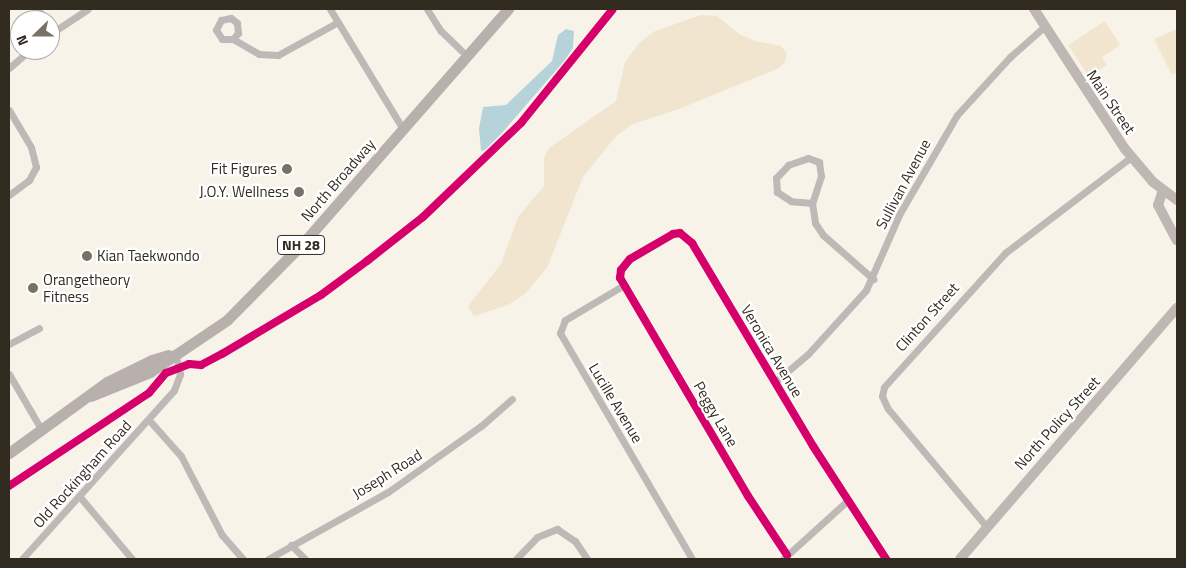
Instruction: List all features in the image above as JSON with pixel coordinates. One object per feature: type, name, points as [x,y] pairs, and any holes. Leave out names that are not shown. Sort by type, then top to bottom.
[{"type":"main road","name":"North Broadway","points":[[9,453],[41,428],[91,396],[150,372],[175,353],[216,329],[247,301],[403,129],[508,9]]},
{"type":"street","points":[[60,26],[88,9]]},
{"type":"street","points":[[330,9],[403,129]]},
{"type":"street","points":[[427,9],[440,31],[467,56]]},
{"type":"street","name":"Main Street","points":[[1034,9],[1044,27],[1131,157],[1163,190],[1177,200]]},
{"type":"street","points":[[233,38],[252,52],[278,55],[338,22]]},
{"type":"street","name":"Sullivan Avenue","points":[[775,382],[808,354],[873,279],[900,213],[958,115],[1010,57],[1044,27]]},
{"type":"street","points":[[9,110],[34,153],[36,167],[30,180],[9,194]]},
{"type":"street","name":"Clinton Street","points":[[986,526],[888,409],[882,396],[884,387],[1005,254],[1131,157]]},
{"type":"street","points":[[812,203],[791,201],[778,192],[776,178],[788,165],[810,158],[819,162],[820,176],[812,203],[813,218],[820,231],[873,279]]},
{"type":"street","points":[[1163,190],[1158,205],[1177,240]]},
{"type":"street","name":"Veronica Avenue","points":[[624,285],[621,270],[630,260],[673,234],[688,237],[847,501],[886,559]]},
{"type":"street","name":"Peggy Lane","points":[[624,285],[785,557]]},
{"type":"street","name":"Lucille Avenue","points":[[624,285],[564,320],[560,333],[692,559]]},
{"type":"street","name":"North Policy Street","points":[[960,559],[986,526],[1177,308]]},
{"type":"street","points":[[9,344],[39,328]]},
{"type":"street","name":"Old Rockingham Road","points":[[25,558],[149,420],[178,382],[180,370],[175,353]]},
{"type":"street","points":[[9,374],[41,428]]},
{"type":"street","name":"Joseph Road","points":[[268,559],[388,492],[481,426],[512,399]]},
{"type":"street","points":[[149,420],[181,456],[222,535],[243,559]]},
{"type":"street","points":[[80,497],[132,559]]},
{"type":"street","points":[[785,557],[847,501]]},
{"type":"street","points":[[516,559],[537,536],[557,529],[575,541],[587,559]]},
{"type":"street","points":[[291,545],[304,559]]},
{"type":"shaded area","points":[[701,15],[717,16],[739,34],[755,41],[781,46],[787,53],[785,62],[779,68],[679,109],[633,124],[616,136],[583,177],[547,268],[526,293],[508,305],[474,316],[468,307],[501,264],[518,217],[544,186],[544,158],[549,148],[616,101],[625,62],[640,42],[655,31]]},
{"type":"shaded area","points":[[1105,21],[1120,45],[1102,57],[1107,65],[1089,77],[1068,45]]},
{"type":"shaded area","points":[[1177,29],[1177,72],[1172,75],[1154,39]]},
{"type":"water","points":[[566,29],[574,31],[573,48],[565,60],[502,133],[485,150],[481,151],[479,128],[483,107],[506,105],[552,61],[558,35]]},
{"type":"cycle path","points":[[9,486],[149,393],[166,373],[189,364],[201,365],[321,295],[423,217],[521,123],[613,9]]},
{"type":"cycle path","points":[[787,555],[748,496],[620,278],[621,270],[630,259],[673,234],[680,233],[692,243],[813,446],[886,559]]},
{"type":"place","name":"Fit Figures","points":[[287,169]]},
{"type":"place","name":"J.O.Y. Wellness","points":[[299,192]]},
{"type":"place","name":"Kian Taekwondo","points":[[87,256]]},
{"type":"place","name":"Orangetheory Fitness","points":[[33,288]]}]
